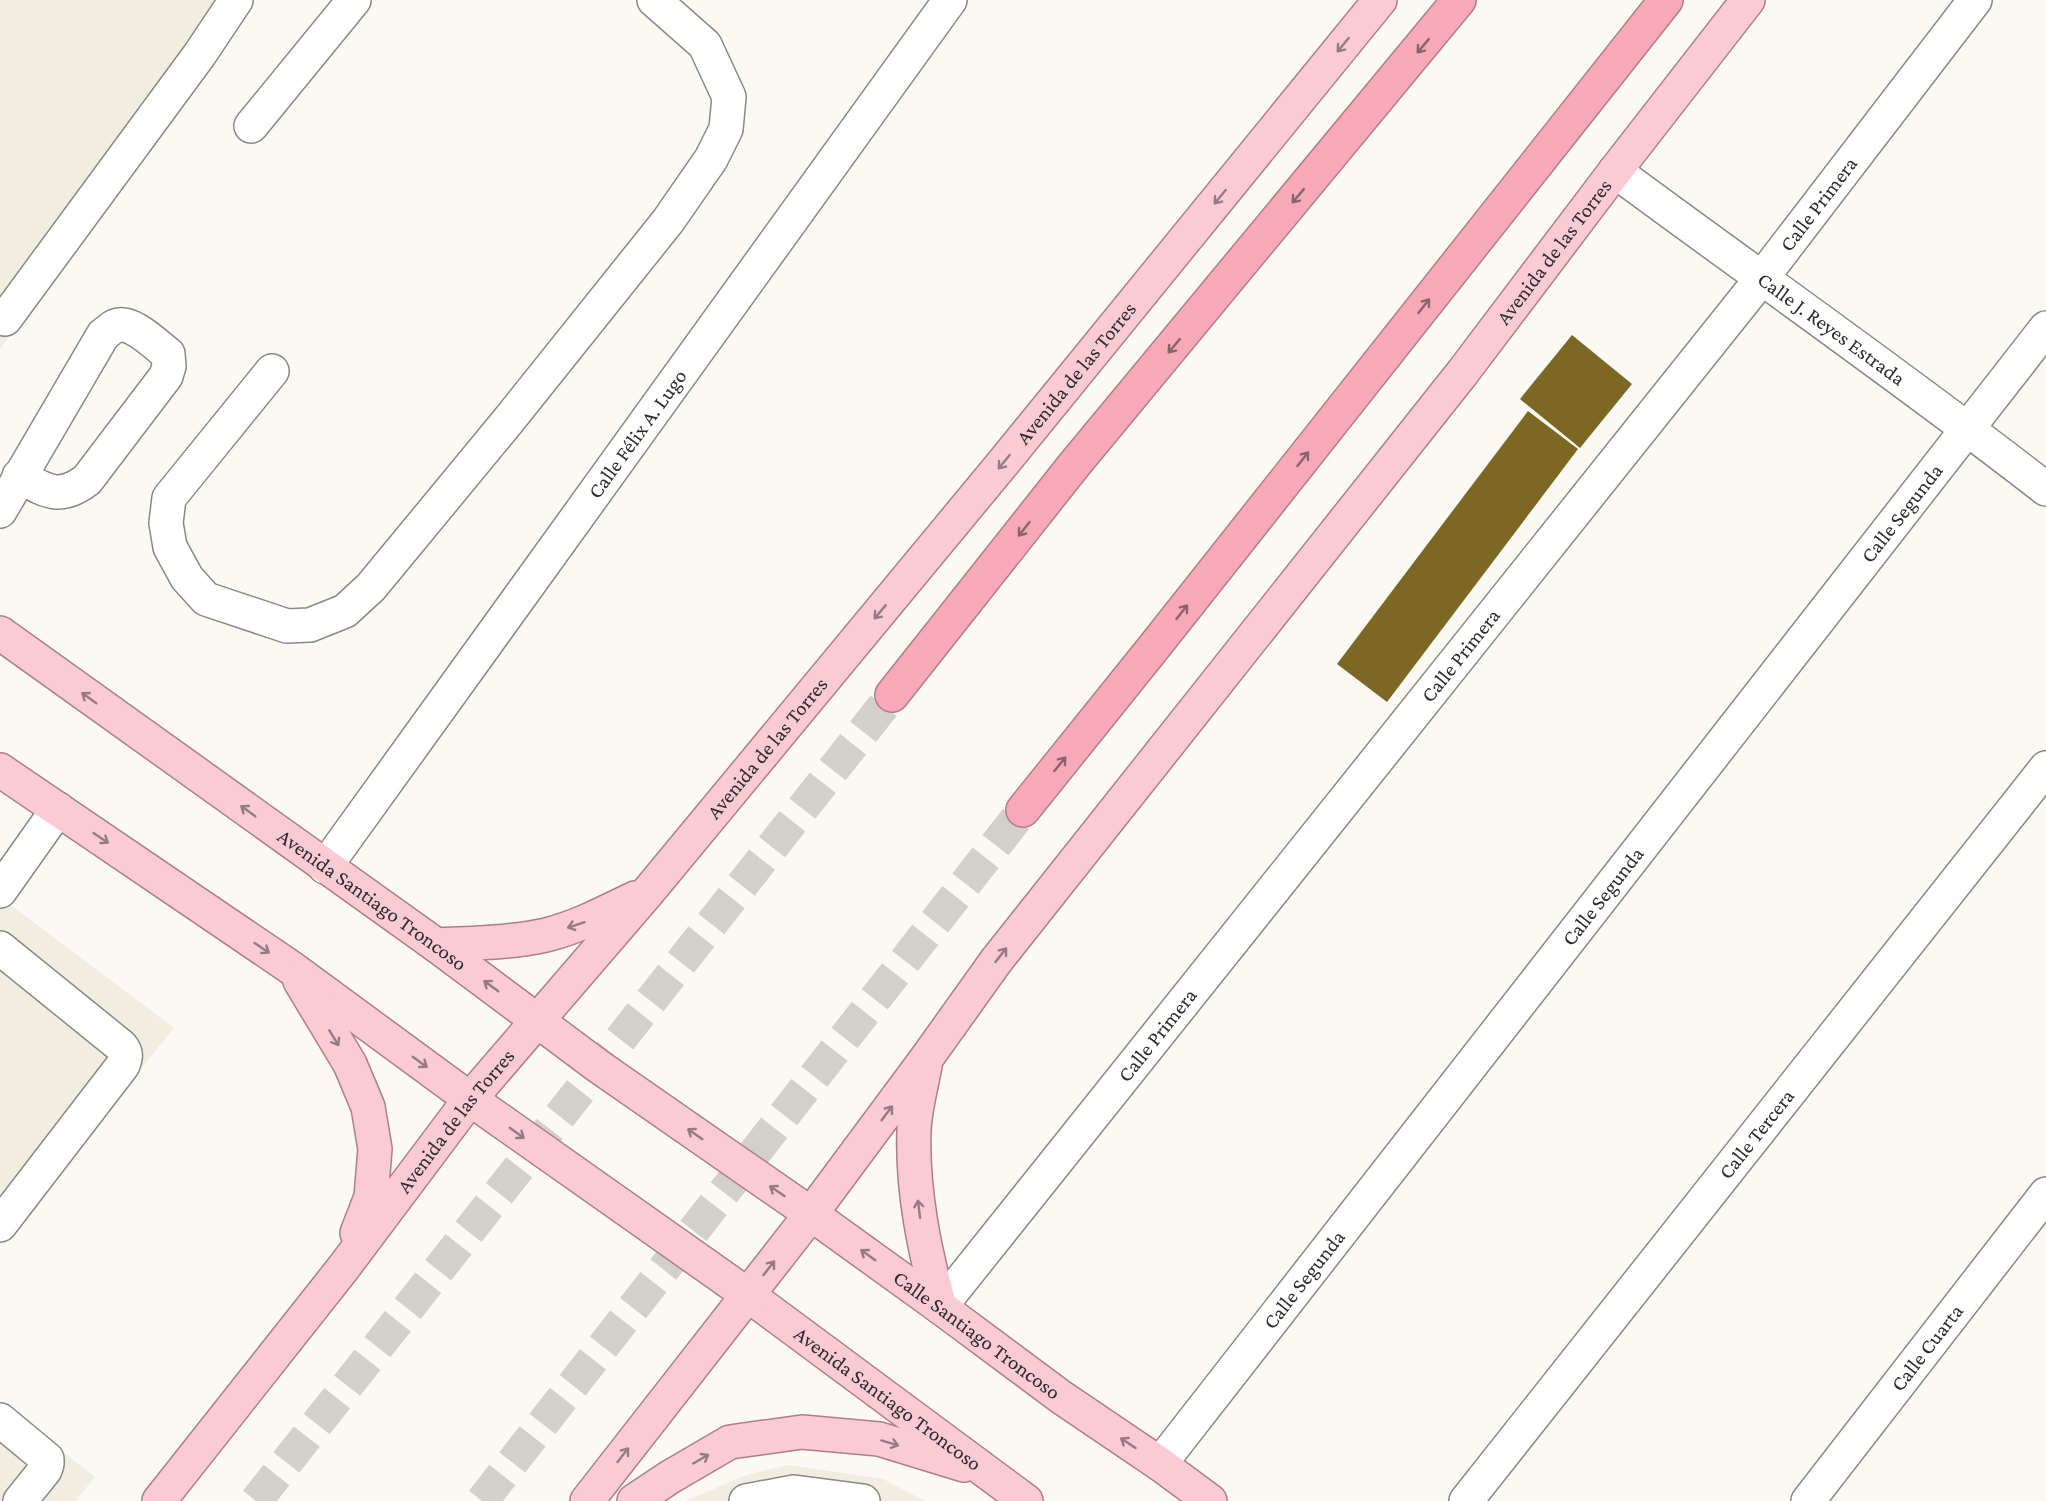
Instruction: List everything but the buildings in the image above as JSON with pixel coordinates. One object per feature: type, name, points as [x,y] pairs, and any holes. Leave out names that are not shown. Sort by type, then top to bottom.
[{"type":"highway","points":[[892,695],[1074,465],[1459,0]]},
{"type":"highway","points":[[1023,810],[1155,647],[1666,0]]},
{"type":"main road","name":"Avenida de las Torres","points":[[587,1501],[811,1214],[996,961],[1463,372],[1748,0]]},
{"type":"main road","name":"Avenida de las Torres","points":[[159,1501],[344,1267],[470,1099],[648,892],[988,481],[1376,1]]},
{"type":"main road","name":"Avenida Santiago Troncoso","points":[[0,633],[436,945],[598,1066],[743,1168]]},
{"type":"main road","points":[[0,770],[293,969],[470,1099],[748,1295]]},
{"type":"main road","points":[[436,945],[504,941],[546,935],[589,921],[648,892]]},
{"type":"main road","points":[[293,969],[350,1064],[368,1107],[375,1149],[371,1197],[344,1267]]},
{"type":"main road","points":[[926,1059],[914,1127],[914,1168],[926,1258],[940,1307]]},
{"type":"main road","name":"Calle Santiago Troncoso","points":[[743,1168],[811,1214],[1061,1397],[1210,1501]]},
{"type":"main road","name":"Avenida Santiago Troncoso","points":[[748,1295],[1026,1501]]},
{"type":"main road","points":[[634,1501],[730,1442],[802,1432],[879,1439],[988,1472]]},
{"type":"street","points":[[5,319],[200,54],[236,0]]},
{"type":"street","points":[[251,126],[354,0]]},
{"type":"street","points":[[272,371],[169,498],[165,523],[170,547],[187,578],[206,598],[287,626],[310,626],[345,611],[371,587],[668,221],[711,159],[726,129],[729,98],[705,45],[654,0]]},
{"type":"street","name":"Calle Félix A. Lugo","points":[[325,867],[950,0]]},
{"type":"street","name":"Calle Primera","points":[[940,1307],[1761,279],[1975,0]]},
{"type":"street","name":"Calle J. Reyes Estrada","points":[[1615,171],[1968,428],[2046,489]]},
{"type":"street","points":[[0,510],[19,476],[103,335],[115,326],[123,325],[136,329],[168,354],[169,366],[166,376],[87,480],[76,488],[64,492],[46,491],[19,476]]},
{"type":"street","name":"Calle Segunda","points":[[1160,1464],[2046,328]]},
{"type":"street","name":"Calle Tercera","points":[[1466,1501],[2046,768]]},
{"type":"street","points":[[0,891],[58,809]]},
{"type":"street","points":[[0,948],[121,1046],[126,1052],[126,1058],[123,1065],[0,1225]]},
{"type":"street","name":"Calle Cuarta","points":[[1808,1501],[2046,1194]]},
{"type":"street","points":[[0,1420],[47,1459],[45,1470],[20,1501]]},
{"type":"street","points":[[746,1501],[794,1492],[863,1501]]},
{"type":"shaded area","points":[[0,0],[252,0],[0,349]]},
{"type":"shaded area","points":[[0,897],[174,1028],[0,1241]]},
{"type":"shaded area","points":[[0,1403],[95,1477],[75,1501],[0,1501]]},
{"type":"shaded area","points":[[788,1465],[883,1479],[925,1501],[686,1501],[746,1475]]},
{"type":"tunnel","points":[[256,1501],[892,695]]},
{"type":"tunnel","points":[[482,1501],[1023,810]]}]
